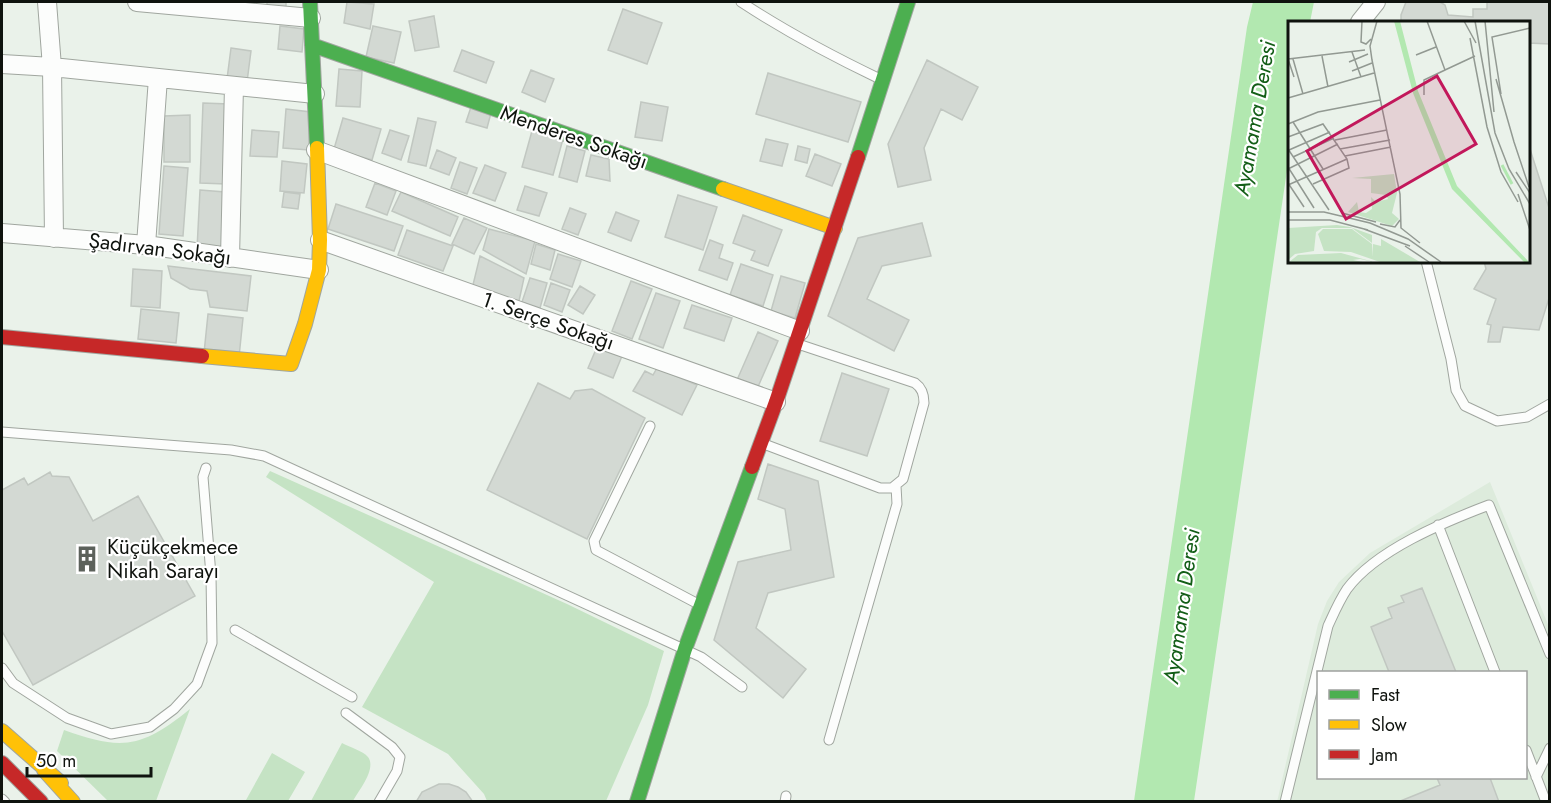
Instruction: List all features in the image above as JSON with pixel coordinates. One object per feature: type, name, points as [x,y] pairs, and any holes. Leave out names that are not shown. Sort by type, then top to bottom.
[{"type":"main road","points":[[637,801],[685,649],[776,402],[884,81],[908,2]]},
{"type":"main road","points":[[2,337],[291,364],[305,324],[319,270],[315,94],[310,10]]},
{"type":"main road","name":"Menderes Sokağı","points":[[312,45],[835,228]]},
{"type":"main road","points":[[2,731],[73,801]]},
{"type":"main road","points":[[2,763],[41,801]]},
{"type":"main road","points":[[44,770],[84,801]]},
{"type":"street","points":[[47,2],[52,67],[54,238]]},
{"type":"street","points":[[137,2],[310,10]]},
{"type":"street","points":[[1362,21],[1376,2]]},
{"type":"street","points":[[2,64],[315,94]]},
{"type":"street","points":[[146,245],[158,78]]},
{"type":"street","points":[[230,258],[234,86]]},
{"type":"street","points":[[316,150],[798,337]]},
{"type":"street","name":"Şadırvan Sokağı","points":[[2,234],[146,245],[319,270]]},
{"type":"street","name":"1. Serçe Sokağı","points":[[320,240],[776,402]]},
{"type":"lane","points":[[741,2],[833,56],[884,81]]},
{"type":"lane","points":[[1426,262],[1451,359],[1456,390],[1465,406],[1497,421],[1527,417],[1550,404]]},
{"type":"lane","points":[[761,442],[880,488],[896,486],[903,479],[924,403],[923,392],[919,386],[798,337]]},
{"type":"lane","points":[[650,426],[594,541],[596,550],[701,606]]},
{"type":"lane","points":[[2,432],[231,450],[264,456],[685,649],[701,657],[742,687]]},
{"type":"lane","points":[[2,668],[13,683],[68,718],[111,734],[150,727],[174,709],[197,684],[212,642],[211,575],[203,477],[206,468]]},
{"type":"lane","points":[[829,740],[897,504],[896,486]]},
{"type":"lane","points":[[1285,801],[1328,626],[1337,605],[1348,588],[1376,561],[1438,525],[1489,505],[1550,654]]},
{"type":"lane","points":[[1438,525],[1495,671]]},
{"type":"lane","points":[[236,630],[352,697]]},
{"type":"lane","points":[[346,712],[392,747],[400,757],[397,771],[379,801]]},
{"type":"lane","points":[[1536,777],[1550,748]]},
{"type":"lane","points":[[1527,753],[1546,801]]},
{"type":"shaded area","points":[[270,471],[567,604],[664,651],[648,705],[606,801],[487,801],[484,794],[448,754],[362,707],[434,582],[266,477]]},
{"type":"shaded area","points":[[1490,482],[1549,627],[1549,801],[1277,802],[1318,624],[1327,601],[1339,582],[1370,553]]},
{"type":"shaded area","points":[[190,709],[156,801],[108,801],[57,751],[64,730],[101,741],[131,742],[158,732]]},
{"type":"shaded area","points":[[342,743],[368,757],[370,768],[366,780],[353,801],[311,801]]},
{"type":"shaded area","points":[[272,753],[305,772],[288,801],[246,800]]},
{"type":"water","name":"Ayamama Deresi","points":[[1253,2],[1314,2],[1310,21],[1288,21],[1288,164],[1194,801],[1134,801],[1247,27]]},
{"type":"building","points":[[267,2],[286,2],[286,13],[267,13]]},
{"type":"building","points":[[347,2],[374,4],[370,29],[344,23]]},
{"type":"building","points":[[1406,2],[1440,2],[1445,5],[1448,15],[1473,17],[1473,9],[1487,9],[1487,2],[1550,2],[1550,44],[1530,43],[1530,21],[1401,21]]},
{"type":"building","points":[[623,9],[662,23],[647,64],[608,50]]},
{"type":"building","points":[[434,16],[439,47],[415,51],[409,21]]},
{"type":"building","points":[[280,26],[304,29],[302,52],[278,49]]},
{"type":"building","points":[[373,26],[401,32],[394,63],[366,57]]},
{"type":"building","points":[[231,48],[251,51],[247,82],[227,79]]},
{"type":"building","points":[[462,50],[494,62],[486,83],[454,71]]},
{"type":"building","points":[[927,60],[978,87],[962,120],[941,109],[924,148],[931,180],[898,187],[888,144]]},
{"type":"building","points":[[339,69],[362,71],[360,107],[336,106]]},
{"type":"building","points":[[531,70],[554,79],[545,102],[522,92]]},
{"type":"building","points":[[768,73],[861,102],[848,142],[756,114]]},
{"type":"building","points":[[641,102],[668,107],[662,141],[635,137]]},
{"type":"building","points":[[203,103],[229,104],[226,184],[200,183]]},
{"type":"building","points":[[471,107],[491,113],[487,128],[466,122]]},
{"type":"building","points":[[286,109],[311,112],[309,150],[283,148]]},
{"type":"building","points":[[190,115],[190,162],[164,162],[164,116]]},
{"type":"building","points":[[343,118],[381,129],[372,160],[334,149]]},
{"type":"building","points":[[418,118],[436,122],[426,166],[408,162]]},
{"type":"building","points":[[252,130],[279,132],[277,157],[250,156]]},
{"type":"building","points":[[390,130],[409,136],[401,160],[382,153]]},
{"type":"building","points":[[532,131],[563,139],[553,175],[522,167]]},
{"type":"building","points":[[766,139],[788,144],[782,166],[760,161]]},
{"type":"building","points":[[567,146],[585,151],[577,182],[559,177]]},
{"type":"building","points":[[798,146],[810,149],[807,163],[795,160]]},
{"type":"building","points":[[1530,149],[1550,211],[1550,295],[1539,330],[1503,327],[1500,342],[1488,342],[1491,325],[1487,324],[1496,299],[1474,289],[1486,269],[1484,262],[1530,262]]},
{"type":"building","points":[[437,150],[456,158],[449,175],[430,168]]},
{"type":"building","points":[[815,154],[841,164],[832,186],[806,176]]},
{"type":"building","points":[[591,155],[609,159],[610,181],[586,176]]},
{"type":"building","points":[[282,161],[307,164],[304,193],[280,191]]},
{"type":"building","points":[[460,162],[477,168],[467,194],[451,188]]},
{"type":"building","points":[[485,165],[506,173],[495,201],[473,193]]},
{"type":"building","points":[[164,166],[188,168],[183,236],[159,234]]},
{"type":"building","points":[[375,183],[396,191],[387,215],[366,207]]},
{"type":"building","points":[[525,186],[547,193],[539,216],[517,210]]},
{"type":"building","points":[[200,190],[225,192],[222,250],[197,249]]},
{"type":"building","points":[[284,192],[300,194],[298,209],[282,207]]},
{"type":"building","points":[[401,192],[458,217],[450,236],[392,211]]},
{"type":"building","points":[[678,195],[717,207],[703,250],[665,237]]},
{"type":"building","points":[[336,204],[403,226],[394,251],[328,229]]},
{"type":"building","points":[[570,208],[586,214],[578,235],[562,229]]},
{"type":"building","points":[[616,212],[639,221],[631,241],[608,232]]},
{"type":"building","points":[[743,215],[782,230],[768,266],[751,260],[755,251],[733,243]]},
{"type":"building","points":[[464,218],[487,228],[474,254],[452,244]]},
{"type":"building","points":[[922,223],[931,256],[882,266],[867,299],[909,320],[894,351],[828,316],[858,238]]},
{"type":"building","points":[[489,229],[535,241],[526,274],[483,250]]},
{"type":"building","points":[[407,230],[453,246],[443,271],[398,255]]},
{"type":"building","points":[[710,240],[723,245],[719,258],[733,263],[727,280],[699,270]]},
{"type":"building","points":[[536,244],[555,250],[550,270],[531,264]]},
{"type":"building","points":[[558,254],[581,261],[572,287],[550,279]]},
{"type":"building","points":[[480,256],[524,278],[519,301],[472,289]]},
{"type":"building","points":[[741,264],[773,275],[763,306],[730,295]]},
{"type":"building","points":[[168,266],[251,276],[247,311],[210,307],[207,291],[190,289],[171,278]]},
{"type":"building","points":[[133,269],[162,271],[160,308],[131,306]]},
{"type":"building","points":[[781,276],[805,283],[795,318],[771,311]]},
{"type":"building","points":[[530,278],[547,283],[540,308],[522,302]]},
{"type":"building","points":[[631,281],[652,289],[632,339],[612,331]]},
{"type":"building","points":[[551,283],[570,290],[562,312],[544,305]]},
{"type":"building","points":[[580,286],[595,295],[583,314],[568,305]]},
{"type":"building","points":[[656,293],[680,301],[663,348],[639,339]]},
{"type":"building","points":[[692,305],[732,318],[724,341],[684,328]]},
{"type":"building","points":[[141,309],[179,313],[176,343],[138,339]]},
{"type":"building","points":[[208,314],[243,318],[239,357],[204,353]]},
{"type":"building","points":[[758,332],[778,341],[757,389],[737,380]]},
{"type":"building","points":[[597,347],[622,356],[613,378],[588,368]]},
{"type":"building","points":[[657,368],[697,385],[682,415],[633,391],[645,371],[653,375]]},
{"type":"building","points":[[842,373],[889,389],[867,456],[820,441]]},
{"type":"building","points":[[538,383],[570,399],[575,391],[592,389],[645,418],[587,539],[487,490]]},
{"type":"building","points":[[768,464],[818,481],[834,577],[768,593],[756,628],[806,669],[783,698],[714,640],[738,562],[791,550],[785,509],[758,499]]},
{"type":"building","name":"Küçükçekmece Nikah Sarayı","points":[[50,472],[52,476],[69,477],[93,521],[138,496],[195,596],[33,685],[2,631],[2,490],[24,478],[28,485]]},
{"type":"building","points":[[1422,588],[1456,671],[1389,671],[1371,627],[1392,618],[1388,608],[1404,602],[1401,596]]},
{"type":"building","points":[[1437,779],[1490,779],[1499,802],[1398,802],[1440,785]]},
{"type":"building","points":[[439,784],[458,787],[466,792],[473,802],[416,802],[422,792]]},
{"type":"traffic: fast","points":[[310,2],[317,148]]},
{"type":"traffic: fast","points":[[858,157],[908,2]]},
{"type":"traffic: fast","points":[[312,45],[723,189]]},
{"type":"traffic: fast","points":[[637,802],[685,649],[752,467]]},
{"type":"traffic: slow","points":[[202,356],[291,364],[305,324],[319,270],[317,148]]},
{"type":"traffic: slow","points":[[723,189],[835,228]]},
{"type":"traffic: slow","points":[[2,731],[61,783]]},
{"type":"traffic: slow","points":[[44,770],[73,802]]},
{"type":"traffic: jam","points":[[752,467],[858,157]]},
{"type":"traffic: jam","points":[[2,337],[202,356]]},
{"type":"traffic: jam","points":[[2,763],[41,802]]},
{"type":"place","name":"Küçükçekmece Nikah Sarayı","points":[[87,559]]}]
